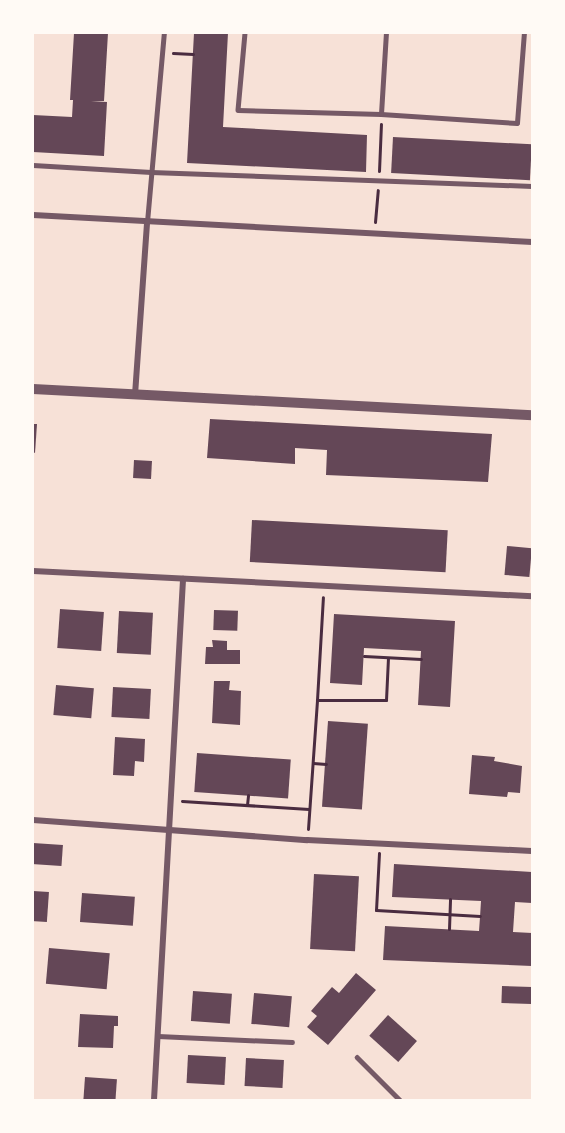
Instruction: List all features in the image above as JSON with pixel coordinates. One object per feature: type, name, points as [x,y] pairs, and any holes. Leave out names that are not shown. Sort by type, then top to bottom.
[{"type":"street","points":[[33,215],[532,242]]},
{"type":"street","points":[[135,395],[147,222]]},
{"type":"street","points":[[33,389],[532,415]]},
{"type":"street","points":[[33,571],[532,596]]},
{"type":"street","points":[[154,1100],[183,579]]},
{"type":"street","points":[[33,820],[307,840],[532,851]]},
{"type":"lane","points":[[147,222],[164,33]]},
{"type":"lane","points":[[245,33],[238,110],[381,114],[517,123],[524,33]]},
{"type":"lane","points":[[381,114],[386,33]]},
{"type":"lane","points":[[33,165],[151,172],[532,186]]},
{"type":"lane","points":[[158,1036],[292,1042]]},
{"type":"lane","points":[[357,1057],[400,1100]]},
{"type":"path","points":[[163,53],[193,54]]},
{"type":"path","points":[[307,840],[324,584]]},
{"type":"path","points":[[364,656],[421,659]]},
{"type":"path","points":[[317,700],[386,700],[388,658]]},
{"type":"path","points":[[313,763],[326,764]]},
{"type":"path","points":[[247,805],[248,795]]},
{"type":"path","points":[[172,801],[309,809]]},
{"type":"path","points":[[380,843],[376,910],[480,916]]},
{"type":"path","points":[[449,929],[450,900]]},
{"type":"building","points":[[74,33],[108,33],[104,101],[91,101],[107,102],[104,156],[33,152],[33,115],[72,117],[73,100],[70,100]]},
{"type":"building","points":[[194,33],[228,33],[223,127],[367,135],[366,172],[187,163]]},
{"type":"building","points":[[393,137],[532,144],[530,180],[391,173]]},
{"type":"building","points":[[210,419],[492,434],[488,482],[326,475],[327,450],[295,448],[295,464],[207,458]]},
{"type":"building","points":[[33,424],[37,424],[35,453],[33,452]]},
{"type":"building","points":[[134,460],[152,461],[151,479],[133,478]]},
{"type":"building","points":[[252,520],[448,530],[446,572],[250,562]]},
{"type":"building","points":[[507,546],[532,548],[529,577],[504,575]]},
{"type":"building","points":[[60,609],[104,612],[101,651],[57,648]]},
{"type":"building","points":[[214,610],[238,611],[237,631],[213,630]]},
{"type":"building","points":[[119,611],[153,613],[151,655],[117,653]]},
{"type":"building","points":[[334,614],[455,621],[450,707],[418,705],[421,651],[364,648],[362,685],[330,683]]},
{"type":"building","points":[[212,640],[227,641],[227,650],[240,650],[240,664],[205,664],[206,647],[213,647]]},
{"type":"building","points":[[214,681],[230,681],[229,690],[241,691],[240,725],[212,723]]},
{"type":"building","points":[[56,685],[94,688],[91,718],[53,715]]},
{"type":"building","points":[[113,687],[151,689],[149,719],[111,717]]},
{"type":"building","points":[[328,721],[368,724],[362,810],[322,807]]},
{"type":"building","points":[[115,737],[145,739],[144,762],[135,761],[134,776],[113,775]]},
{"type":"building","points":[[197,753],[291,760],[288,798],[194,792]]},
{"type":"building","points":[[472,755],[495,757],[494,761],[522,766],[520,793],[508,792],[507,797],[469,794]]},
{"type":"building","points":[[33,843],[63,845],[61,866],[33,864]]},
{"type":"building","points":[[394,864],[532,872],[532,903],[515,902],[513,932],[532,933],[532,966],[383,960],[385,926],[479,931],[481,901],[392,897]]},
{"type":"building","points":[[314,874],[359,876],[355,951],[310,949]]},
{"type":"building","points":[[33,891],[49,892],[47,922],[33,921]]},
{"type":"building","points":[[82,893],[135,897],[133,926],[80,922]]},
{"type":"building","points":[[49,948],[110,953],[107,989],[46,984]]},
{"type":"building","points":[[356,973],[376,990],[328,1045],[307,1027],[317,1016],[311,1011],[332,987],[339,993]]},
{"type":"building","points":[[502,986],[532,987],[531,1004],[501,1003]]},
{"type":"building","points":[[193,991],[232,994],[230,1024],[191,1021]]},
{"type":"building","points":[[254,993],[292,996],[289,1027],[251,1024]]},
{"type":"building","points":[[80,1014],[118,1016],[118,1026],[114,1026],[113,1048],[78,1047]]},
{"type":"building","points":[[388,1015],[417,1041],[398,1062],[369,1036]]},
{"type":"building","points":[[188,1055],[226,1057],[224,1085],[187,1083]]},
{"type":"building","points":[[246,1058],[284,1060],[282,1088],[245,1086]]},
{"type":"building","points":[[85,1077],[117,1079],[115,1100],[83,1100]]}]
